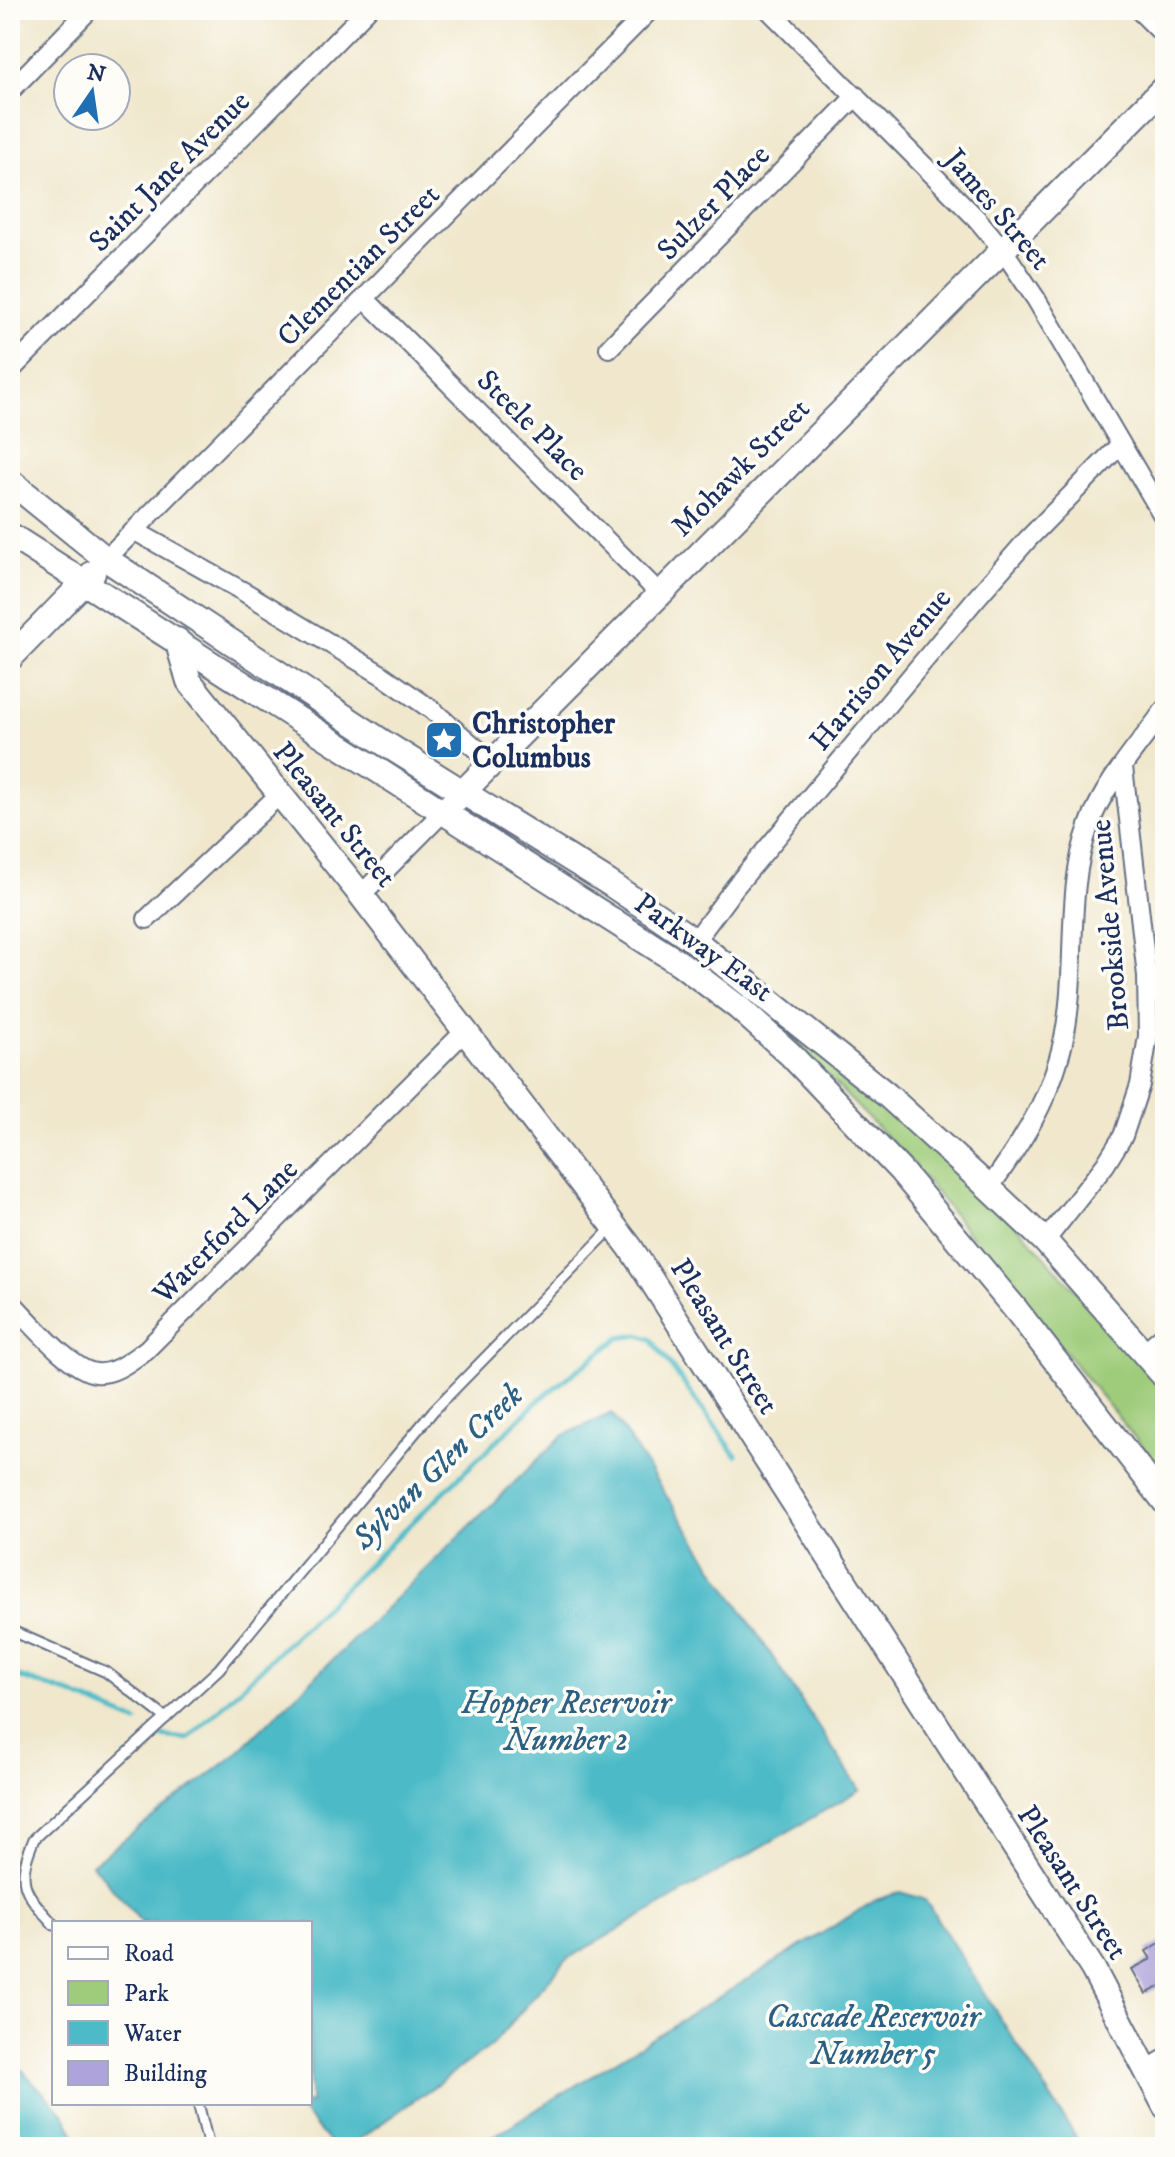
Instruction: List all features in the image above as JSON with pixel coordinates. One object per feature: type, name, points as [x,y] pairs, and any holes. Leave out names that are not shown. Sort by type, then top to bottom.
[{"type":"street","points":[[10,91],[89,10]]},
{"type":"street","name":"Saint Jane Avenue","points":[[10,371],[367,10]]},
{"type":"street","name":"Clementian Street","points":[[106,559],[650,10]]},
{"type":"street","name":"James Street","points":[[769,10],[977,219],[1003,250],[1036,299],[1165,519]]},
{"type":"street","points":[[1139,10],[1165,36]]},
{"type":"street","name":"Mohawk Street","points":[[361,895],[1165,87]]},
{"type":"street","name":"Sulzer Place","points":[[609,348],[856,96]]},
{"type":"street","name":"Steele Place","points":[[365,299],[659,593]]},
{"type":"street","name":"Harrison Avenue","points":[[695,941],[735,887],[973,602],[1028,539],[1121,444]]},
{"type":"street","points":[[10,481],[106,559],[10,658]]},
{"type":"street","points":[[135,531],[382,675],[432,710],[492,762]]},
{"type":"street","name":"Parkway East","points":[[10,535],[681,964],[739,1008],[790,1054],[901,1171],[1017,1311],[1165,1502]]},
{"type":"street","name":"Parkway East","points":[[106,559],[695,941],[887,1095],[989,1188],[1045,1241],[1165,1377]]},
{"type":"street","name":"Pleasant Street","points":[[177,640],[189,681],[361,895],[614,1226],[708,1365],[1013,1848],[1156,2064],[1165,2106]]},
{"type":"street","name":"Brookside Avenue","points":[[989,1188],[1042,1106],[1060,1060],[1069,1012],[1078,874],[1088,827],[1100,801],[1165,709]]},
{"type":"street","name":"Brookside Avenue","points":[[1045,1241],[1105,1165],[1123,1136],[1140,1085],[1148,1036],[1147,976],[1123,767]]},
{"type":"street","points":[[147,919],[279,795]]},
{"type":"street","name":"Waterford Lane","points":[[10,1301],[70,1361],[95,1373],[117,1370],[146,1350],[465,1031]]},
{"type":"street","points":[[1144,1352],[1165,1334]]},
{"type":"lane","points":[[52,1923],[26,1894],[24,1863],[34,1839],[219,1669],[434,1410],[614,1226]]},
{"type":"lane","points":[[10,1630],[106,1672],[166,1718]]},
{"type":"lane","points":[[198,2105],[209,2147]]},
{"type":"green space","points":[[703,961],[830,1060],[1009,1216],[1165,1391],[1165,1475],[910,1161],[813,1061]]},
{"type":"water","name":"Hopper Reservoir Number 2","points":[[612,1413],[860,1790],[566,1960],[491,2046],[348,2147],[333,2147],[298,2105],[312,2105],[312,1921],[140,1921],[92,1864],[234,1756],[562,1436]]},
{"type":"water","name":"Cascade Reservoir Number 5","points":[[901,1892],[925,1900],[1082,2147],[476,2147],[876,1900]]},
{"type":"water","points":[[10,2057],[65,2116],[82,2147],[10,2147]]},
{"type":"building","points":[[1165,1940],[1165,1984],[1146,1994],[1132,1969],[1151,1959],[1146,1951]]},
{"type":"waterway","name":"Sylvan Glen Creek","points":[[160,1736],[188,1739],[541,1398],[619,1338],[639,1335],[651,1339],[736,1455]]},
{"type":"waterway","name":"Sylvan Glen Creek","points":[[10,1674],[74,1695],[137,1722]]},
{"type":"place","name":"Christopher Columbus","points":[[444,740]]}]
